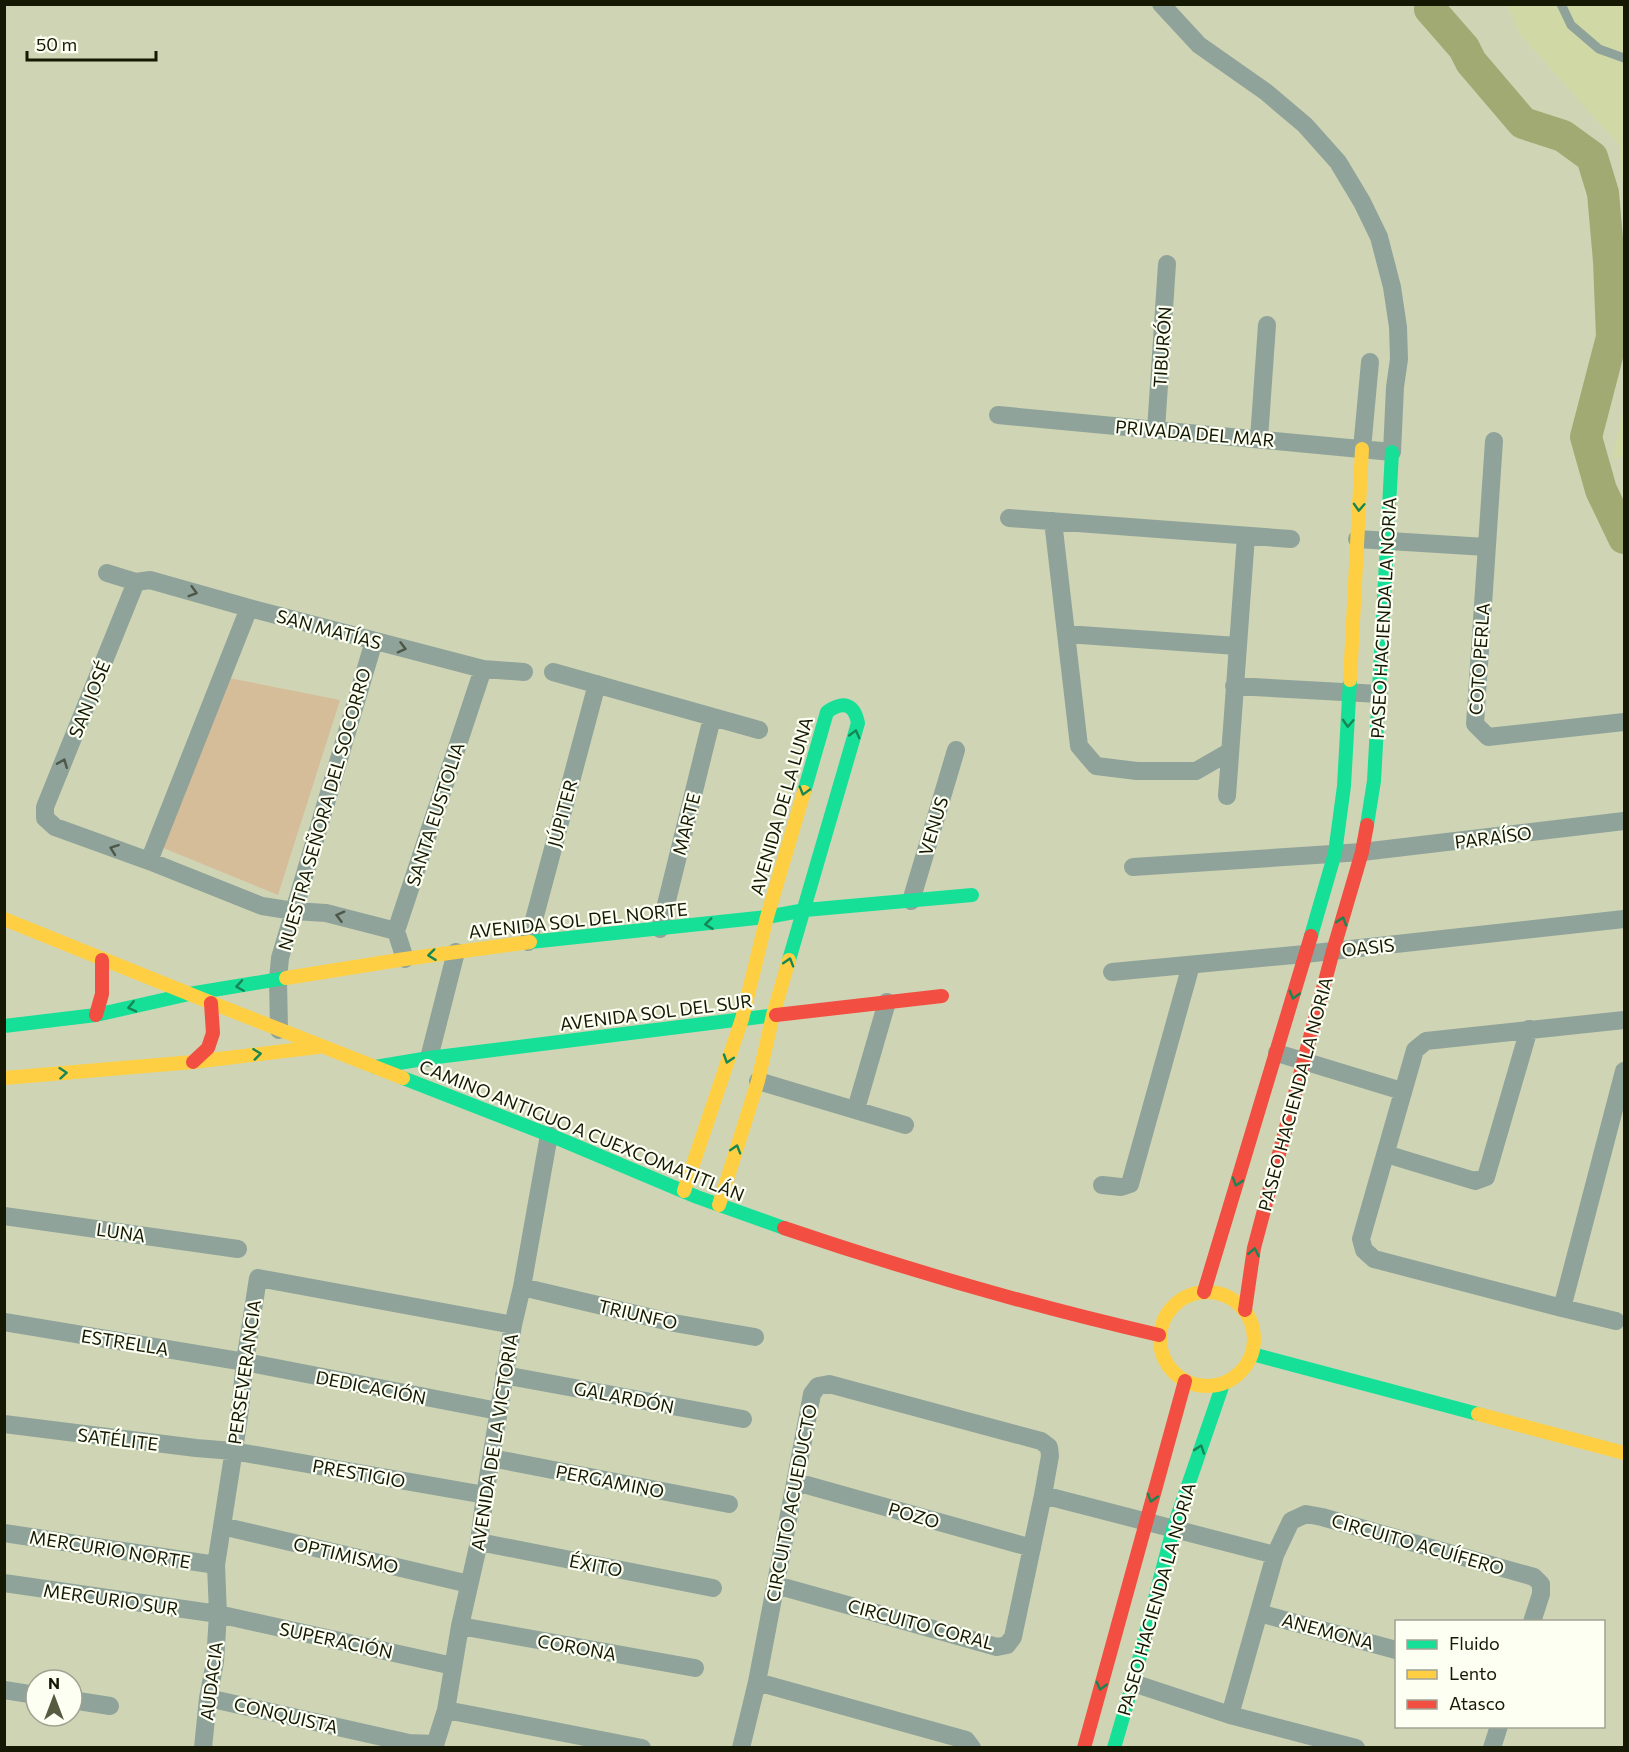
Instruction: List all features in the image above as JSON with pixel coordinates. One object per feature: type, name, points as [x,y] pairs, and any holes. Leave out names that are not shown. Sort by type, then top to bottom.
[{"type":"street","name":"PASEO HACIENDA LA NORIA","points":[[1161,4],[1199,45],[1266,92],[1305,125],[1338,162],[1362,202],[1379,237],[1392,287],[1398,327],[1399,359],[1395,387],[1374,781],[1362,852],[1333,951],[1254,1248],[1245,1310]]},
{"type":"street","name":"TIBURÓN","points":[[1156,430],[1167,264]]},
{"type":"street","points":[[1259,439],[1268,325]]},
{"type":"street","name":"PASEO HACIENDA LA NORIA","points":[[1204,1292],[1335,852],[1344,786],[1362,449],[1370,362]]},
{"type":"street","name":"PRIVADA DEL MAR","points":[[998,416],[1392,452]]},
{"type":"street","name":"COTO PERLA","points":[[1494,441],[1475,724],[1488,737],[1624,722]]},
{"type":"street","points":[[1009,518],[1291,539]]},
{"type":"street","points":[[1053,521],[1079,746],[1096,766],[1137,771],[1196,771],[1229,752]]},
{"type":"street","points":[[1227,796],[1246,536]]},
{"type":"street","points":[[1358,539],[1486,547]]},
{"type":"street","name":"SAN MATÍAS","points":[[108,573],[136,582],[150,580],[483,669],[524,672]]},
{"type":"street","name":"SAN JOSÉ","points":[[136,582],[45,807],[45,818],[55,827],[148,861]]},
{"type":"street","points":[[249,608],[148,861],[262,906],[326,913],[396,931],[405,959]]},
{"type":"street","points":[[1066,634],[1237,646]]},
{"type":"street","name":"NUESTRA SEÑORA DEL SOCORRO","points":[[279,1030],[280,958],[374,641]]},
{"type":"street","name":"SANTA EUSTOLIA","points":[[396,931],[483,669]]},
{"type":"street","points":[[553,672],[759,730]]},
{"type":"street","name":"JÚPITER","points":[[528,942],[597,684]]},
{"type":"street","points":[[1234,687],[1378,694]]},
{"type":"street","name":"AVENIDA DE LA LUNA","points":[[684,1191],[742,1019],[768,917],[828,712],[835,706],[852,707],[857,713],[858,723],[845,772],[773,1015],[758,1081],[719,1205]]},
{"type":"street","name":"MARTE","points":[[660,929],[712,718]]},
{"type":"street","name":"VENUS","points":[[911,901],[956,750]]},
{"type":"street","points":[[813,762],[845,772]]},
{"type":"street","name":"PARAÍSO","points":[[1335,852],[1362,852],[1624,821]]},
{"type":"street","points":[[1133,867],[1335,852]]},
{"type":"street","name":"AVENIDA SOL DEL NORTE","points":[[4,1026],[96,1015],[189,994],[405,959],[528,942],[768,917],[804,910],[972,895]]},
{"type":"street","name":"OASIS","points":[[1112,972],[1305,954],[1624,919]]},
{"type":"street","name":"CAMINO ANTIGUO A CUEXCOMATITLÁN","points":[[4,920],[549,1135],[719,1205],[902,1267],[1093,1321],[1159,1335]]},
{"type":"street","points":[[429,1058],[456,952]]},
{"type":"street","points":[[96,1015],[102,994],[102,960]]},
{"type":"street","points":[[1102,1185],[1121,1187],[1130,1184],[1191,965]]},
{"type":"street","name":"AVENIDA SOL DEL SUR","points":[[375,1067],[429,1058],[942,996]]},
{"type":"street","points":[[856,1109],[887,1002]]},
{"type":"street","points":[[193,1062],[208,1048],[213,1033],[211,1003]]},
{"type":"street","points":[[1616,1321],[1374,1259],[1365,1250],[1361,1239],[1415,1050],[1426,1041],[1624,1020]]},
{"type":"street","points":[[1386,1154],[1475,1181],[1486,1177],[1529,1029]]},
{"type":"street","points":[[4,1078],[193,1062],[320,1046]]},
{"type":"street","points":[[1277,1053],[1402,1090]]},
{"type":"street","points":[[1562,1308],[1624,1071]]},
{"type":"street","points":[[758,1081],[905,1125]]},
{"type":"street","name":"AVENIDA DE LA VICTORIA","points":[[434,1746],[446,1710],[460,1626],[479,1542],[484,1495],[504,1375],[549,1135]]},
{"type":"street","name":"LUNA","points":[[4,1216],[238,1249]]},
{"type":"street","name":"PERSEVERANCIA","points":[[218,1614],[216,1565],[258,1278],[513,1325]]},
{"type":"street","name":"TRIUNFO","points":[[522,1287],[674,1323],[755,1337]]},
{"type":"street","points":[[1204,1292],[1219,1293],[1233,1299],[1245,1310],[1251,1320],[1255,1342],[1246,1366],[1236,1377],[1223,1384],[1198,1385],[1185,1381],[1171,1370],[1162,1353],[1159,1335],[1164,1319],[1173,1305],[1187,1296],[1204,1292]]},
{"type":"street","name":"ESTRELLA","points":[[4,1322],[244,1362]]},
{"type":"street","points":[[1252,1354],[1624,1453]]},
{"type":"street","name":"DEDICACIÓN","points":[[244,1362],[498,1411]]},
{"type":"street","name":"GALARDÓN","points":[[504,1375],[743,1419]]},
{"type":"street","name":"PASEO HACIENDA LA NORIA","points":[[1084,1748],[1185,1381]]},
{"type":"street","name":"CIRCUITO ACUEDUCTO","points":[[741,1748],[757,1682],[812,1394],[818,1386],[829,1384],[1041,1441],[1048,1447]]},
{"type":"street","name":"PASEO HACIENDA LA NORIA","points":[[1114,1748],[1173,1529],[1223,1384]]},
{"type":"street","name":"SATÉLITE","points":[[4,1424],[233,1451]]},
{"type":"street","name":"CIRCUITO CORAL","points":[[776,1585],[997,1647],[1007,1645],[1013,1637],[1043,1495],[1050,1456],[1048,1447]]},
{"type":"street","name":"PRESTIGIO","points":[[233,1451],[484,1495]]},
{"type":"street","name":"PERGAMINO","points":[[491,1458],[729,1504]]},
{"type":"street","name":"POZO","points":[[796,1482],[1032,1548]]},
{"type":"street","points":[[1043,1495],[1275,1555]]},
{"type":"street","name":"CIRCUITO ACUÍFERO","points":[[1230,1715],[1275,1555],[1291,1521],[1306,1514],[1534,1577],[1541,1584],[1541,1594],[1533,1620]]},
{"type":"street","name":"OPTIMISMO","points":[[222,1526],[469,1584]]},
{"type":"street","name":"MERCURIO NORTE","points":[[4,1533],[216,1565]]},
{"type":"street","name":"ÉXITO","points":[[479,1542],[713,1588]]},
{"type":"street","name":"MERCURIO SUR","points":[[4,1582],[218,1614]]},
{"type":"street","name":"ANEMONA","points":[[1259,1613],[1395,1650]]},
{"type":"street","name":"SUPERACIÓN","points":[[218,1614],[453,1666]]},
{"type":"street","name":"AUDACIA","points":[[203,1748],[208,1698],[215,1662],[218,1614]]},
{"type":"street","name":"CORONA","points":[[460,1626],[694,1668]]},
{"type":"street","points":[[757,1682],[966,1740],[972,1748]]},
{"type":"street","points":[[1133,1683],[1230,1715],[1356,1748]]},
{"type":"street","points":[[4,1690],[24,1693]]},
{"type":"street","name":"CONQUISTA","points":[[208,1698],[409,1745],[434,1746]]},
{"type":"street","points":[[84,1702],[110,1706]]},
{"type":"street","points":[[446,1710],[642,1748]]},
{"type":"street","points":[[1492,1748],[1498,1728]]},
{"type":"lane","points":[[1561,4],[1571,25],[1599,49],[1624,58]]},
{"type":"shaded area","points":[[1507,5],[1624,5],[1624,198],[1619,145],[1520,34]]},
{"type":"shaded area","points":[[1624,407],[1624,456],[1612,460]]},
{"type":"shaded area","points":[[229,678],[340,700],[278,895],[156,845]]},
{"type":"waterway","points":[[1431,4],[1430,9],[1523,123],[1563,136],[1592,157],[1603,193],[1612,337],[1586,437],[1601,490],[1624,538]]},
{"type":"traffic: fast","points":[[1367,825],[1374,781],[1392,452]]},
{"type":"traffic: fast","points":[[1311,936],[1335,853],[1344,786],[1350,680]]},
{"type":"traffic: fast","points":[[789,960],[858,723],[851,708],[843,705],[827,712],[804,792]]},
{"type":"traffic: fast","points":[[530,942],[767,917],[805,910],[972,895]]},
{"type":"traffic: fast","points":[[4,1026],[96,1015],[189,994],[286,978]]},
{"type":"traffic: fast","points":[[375,1067],[429,1058],[776,1015]]},
{"type":"traffic: fast","points":[[403,1078],[557,1138],[697,1197],[784,1228]]},
{"type":"traffic: fast","points":[[1252,1354],[1478,1414]]},
{"type":"traffic: fast","points":[[1114,1748],[1173,1529],[1223,1384]]},
{"type":"traffic: slow","points":[[1350,680],[1362,449]]},
{"type":"traffic: slow","points":[[684,1191],[742,1019],[767,917],[804,792]]},
{"type":"traffic: slow","points":[[4,919],[403,1078]]},
{"type":"traffic: slow","points":[[286,978],[530,942]]},
{"type":"traffic: slow","points":[[719,1205],[758,1081],[773,1015],[789,960]]},
{"type":"traffic: slow","points":[[4,1078],[193,1062],[318,1047]]},
{"type":"traffic: slow","points":[[1207,1292],[1225,1295],[1240,1306],[1251,1321],[1254,1339],[1251,1357],[1240,1372],[1225,1383],[1207,1386],[1189,1383],[1174,1372],[1163,1357],[1160,1339],[1163,1321],[1174,1306],[1189,1295],[1207,1292]]},
{"type":"traffic: slow","points":[[1478,1414],[1624,1453]]},
{"type":"traffic: jam","points":[[1245,1310],[1254,1248],[1333,951],[1362,852],[1367,825]]},
{"type":"traffic: jam","points":[[1204,1292],[1311,936]]},
{"type":"traffic: jam","points":[[96,1015],[102,994],[102,960]]},
{"type":"traffic: jam","points":[[776,1015],[942,996]]},
{"type":"traffic: jam","points":[[193,1062],[208,1048],[213,1033],[211,1003]]},
{"type":"traffic: jam","points":[[784,1228],[970,1286],[1159,1335]]},
{"type":"traffic: jam","points":[[1084,1748],[1185,1381]]}]
